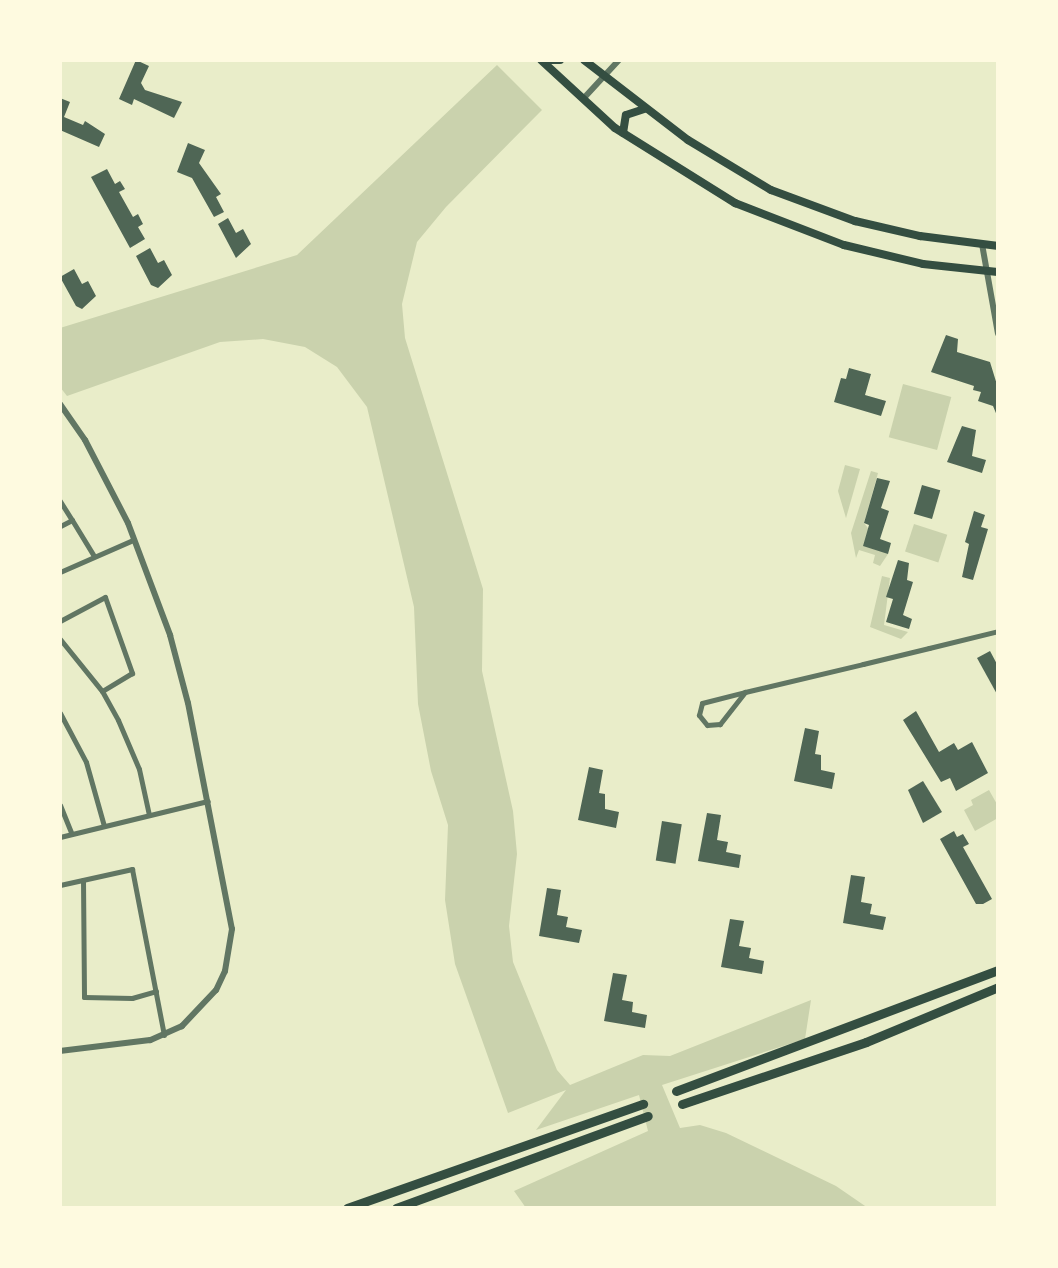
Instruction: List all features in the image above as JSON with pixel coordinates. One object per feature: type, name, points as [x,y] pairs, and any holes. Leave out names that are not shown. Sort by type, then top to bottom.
[{"type":"highway","points":[[676,1091],[998,970]]},
{"type":"highway","points":[[682,1104],[866,1042],[998,987]]},
{"type":"highway","points":[[347,1208],[643,1104]]},
{"type":"highway","points":[[396,1208],[648,1116]]},
{"type":"main road","points":[[541,60],[624,134],[688,178],[780,223],[890,257],[998,272]]},
{"type":"main road","points":[[549,60],[560,60]]},
{"type":"main road","points":[[584,60],[645,109],[754,180],[815,208],[886,228],[998,246]]},
{"type":"main road","points":[[624,134],[622,120],[645,109]]},
{"type":"street","points":[[582,100],[619,60]]},
{"type":"street","points":[[982,244],[998,334]]},
{"type":"street","points":[[60,404],[102,471],[133,540],[179,665],[230,913],[230,948],[225,971],[206,1004],[164,1036],[60,1051]]},
{"type":"street","points":[[60,501],[94,556]]},
{"type":"street","points":[[60,526],[72,520]]},
{"type":"street","points":[[60,572],[133,540]]},
{"type":"street","points":[[60,621],[105,598],[132,673],[102,691]]},
{"type":"street","points":[[746,692],[725,721],[710,726],[698,716],[702,703],[746,692],[998,631]]},
{"type":"street","points":[[60,639],[102,691],[139,769],[149,816]]},
{"type":"street","points":[[60,713],[86,762],[104,826]]},
{"type":"street","points":[[60,837],[208,801]]},
{"type":"street","points":[[60,805],[72,834]]},
{"type":"street","points":[[60,885],[132,869],[164,1036]]},
{"type":"street","points":[[82,880],[84,997],[132,998],[156,991]]},
{"type":"green space","points":[[497,65],[542,110],[446,207],[417,242],[402,304],[405,338],[483,589],[482,671],[513,811],[517,854],[509,926],[513,962],[557,1070],[570,1085],[643,1055],[670,1056],[811,1000],[805,1039],[662,1085],[680,1128],[700,1125],[726,1133],[836,1186],[868,1208],[526,1208],[514,1191],[648,1131],[639,1095],[536,1130],[566,1090],[508,1113],[455,964],[445,900],[448,825],[431,771],[418,704],[414,607],[367,407],[337,367],[305,347],[263,339],[220,342],[67,396],[60,387],[60,328],[297,255]]},
{"type":"green space","points":[[903,384],[951,397],[937,450],[889,437]]},
{"type":"green space","points":[[845,465],[860,469],[846,518],[838,491]]},
{"type":"green space","points":[[871,471],[878,473],[864,523],[888,554],[880,566],[873,563],[875,555],[859,550],[856,558],[851,533]]},
{"type":"green space","points":[[914,524],[947,535],[938,562],[905,552]]},
{"type":"green space","points":[[882,576],[890,578],[884,625],[908,632],[901,639],[870,627]]},
{"type":"green space","points":[[989,790],[998,806],[998,818],[975,831],[964,810],[973,805],[971,800]]},
{"type":"building","points":[[136,60],[149,66],[141,83],[145,90],[182,102],[174,118],[134,99],[132,105],[119,99]]},
{"type":"building","points":[[60,98],[70,102],[64,117],[83,125],[85,121],[105,134],[99,147],[60,130]]},
{"type":"building","points":[[188,143],[205,150],[199,163],[221,194],[216,197],[224,212],[214,217],[192,178],[177,172]]},
{"type":"building","points":[[107,169],[115,184],[120,181],[125,189],[119,192],[133,217],[138,214],[143,224],[138,227],[145,239],[130,248],[91,177]]},
{"type":"building","points":[[228,218],[236,233],[243,229],[251,244],[236,258],[218,224]]},
{"type":"building","points":[[150,248],[158,263],[164,260],[172,275],[158,288],[151,285],[136,256]]},
{"type":"building","points":[[74,269],[82,284],[88,281],[96,296],[82,309],[76,306],[60,277]]},
{"type":"building","points":[[946,335],[958,339],[957,352],[990,362],[998,388],[998,418],[993,406],[978,401],[981,392],[973,390],[974,386],[931,372]]},
{"type":"building","points":[[849,368],[871,374],[865,395],[886,401],[881,416],[834,402],[841,378],[846,379]]},
{"type":"building","points":[[962,426],[976,430],[972,456],[986,460],[982,473],[947,462]]},
{"type":"building","points":[[877,478],[890,481],[881,508],[889,511],[880,539],[891,543],[888,554],[863,546],[869,525],[864,523]]},
{"type":"building","points":[[922,485],[940,490],[932,519],[914,514]]},
{"type":"building","points":[[974,511],[985,515],[981,527],[988,529],[973,580],[962,577],[969,544],[965,542]]},
{"type":"building","points":[[898,560],[909,563],[907,580],[913,582],[903,615],[912,619],[909,629],[886,622],[893,599],[886,597]]},
{"type":"building","points":[[990,651],[998,666],[998,696],[977,658]]},
{"type":"building","points":[[916,711],[939,752],[954,743],[958,750],[972,742],[988,773],[956,791],[950,778],[941,782],[903,720]]},
{"type":"building","points":[[805,728],[819,731],[815,754],[821,755],[821,770],[835,773],[832,789],[794,781]]},
{"type":"building","points":[[589,767],[603,770],[599,793],[605,794],[605,809],[619,812],[616,828],[578,820]]},
{"type":"building","points":[[923,781],[942,812],[923,823],[908,790]]},
{"type":"building","points":[[707,813],[721,815],[717,840],[728,842],[726,852],[741,855],[739,868],[698,861]]},
{"type":"building","points":[[662,821],[682,824],[675,864],[656,861]]},
{"type":"building","points":[[954,831],[957,837],[963,834],[969,844],[963,847],[992,899],[983,904],[976,904],[940,839]]},
{"type":"building","points":[[851,875],[865,877],[861,902],[872,904],[870,914],[886,917],[883,930],[843,923]]},
{"type":"building","points":[[547,888],[561,890],[557,915],[568,917],[566,927],[582,930],[579,943],[539,936]]},
{"type":"building","points":[[730,919],[744,921],[739,946],[751,948],[749,958],[764,961],[762,974],[721,967]]},
{"type":"building","points":[[613,973],[627,975],[622,1000],[633,1002],[632,1012],[647,1015],[645,1028],[604,1021]]}]
